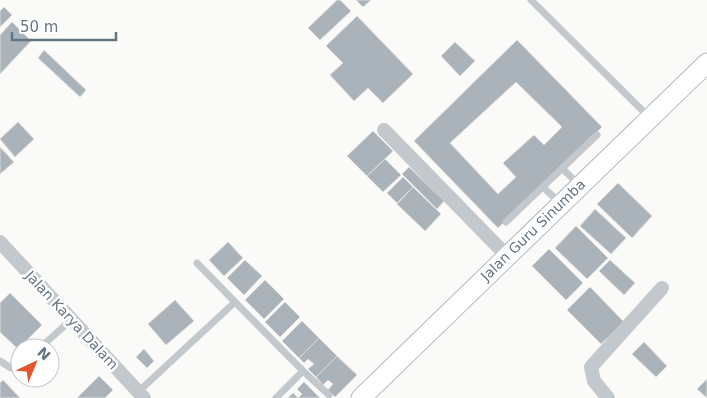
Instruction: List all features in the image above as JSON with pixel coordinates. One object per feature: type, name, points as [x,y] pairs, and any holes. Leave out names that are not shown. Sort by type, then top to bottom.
[{"type":"street","name":"Jalan Guru Sinumba","points":[[361,398],[506,255],[707,63]]},
{"type":"street","points":[[384,130],[506,255]]},
{"type":"street","name":"Jalan Karya Dalam","points":[[0,242],[141,395]]},
{"type":"street","points":[[608,398],[594,381],[591,368],[662,288]]},
{"type":"lane","points":[[531,0],[649,117]]},
{"type":"lane","points":[[506,222],[597,135]]},
{"type":"lane","points":[[562,168],[579,185]]},
{"type":"lane","points":[[543,187],[560,204]]},
{"type":"lane","points":[[197,263],[329,395]]},
{"type":"lane","points":[[141,395],[235,302]]},
{"type":"lane","points":[[51,338],[72,319]]},
{"type":"lane","points":[[276,398],[304,371]]},
{"type":"building","points":[[337,0],[340,0],[351,11],[320,40],[308,28]]},
{"type":"building","points":[[356,0],[371,0],[363,7]]},
{"type":"building","points":[[4,7],[12,15],[0,27],[0,11]]},
{"type":"building","points":[[357,16],[413,74],[383,103],[368,88],[354,101],[330,75],[343,63],[326,46]]},
{"type":"building","points":[[12,22],[31,41],[0,74],[0,35]]},
{"type":"building","points":[[517,40],[602,127],[498,228],[414,141]],"holes":[[[516,82],[562,127],[544,145],[534,135],[503,163],[516,177],[498,194],[450,143]]]},
{"type":"building","points":[[455,42],[475,61],[460,76],[441,56]]},
{"type":"building","points":[[44,50],[86,90],[80,97],[38,58]]},
{"type":"building","points":[[18,122],[34,139],[15,157],[0,139]]},
{"type":"building","points":[[373,131],[393,151],[367,176],[347,156]]},
{"type":"building","points":[[0,147],[14,162],[0,174]]},
{"type":"building","points":[[385,159],[401,175],[383,192],[367,176]]},
{"type":"building","points":[[409,167],[444,201],[437,209],[402,174]]},
{"type":"building","points":[[403,177],[413,187],[397,203],[387,193]]},
{"type":"building","points":[[618,183],[652,216],[632,238],[597,204]]},
{"type":"building","points":[[413,187],[441,214],[425,231],[397,204]]},
{"type":"building","points":[[595,209],[626,238],[611,254],[580,226]]},
{"type":"building","points":[[576,226],[608,258],[587,279],[555,248]]},
{"type":"building","points":[[228,242],[243,258],[224,276],[209,260]]},
{"type":"building","points":[[549,249],[583,283],[566,300],[532,266]]},
{"type":"building","points":[[245,260],[262,276],[244,295],[227,278]]},
{"type":"building","points":[[610,260],[635,283],[624,295],[599,271]]},
{"type":"building","points":[[265,280],[284,299],[264,319],[245,300]]},
{"type":"building","points":[[590,287],[624,322],[601,344],[567,310]]},
{"type":"building","points":[[10,293],[42,325],[29,338],[10,338],[10,341],[0,332],[0,303]]},
{"type":"building","points":[[175,300],[194,321],[166,345],[148,324]]},
{"type":"building","points":[[285,302],[300,317],[280,337],[265,322]]},
{"type":"building","points":[[302,321],[319,338],[299,358],[282,341]]},
{"type":"building","points":[[319,338],[337,356],[316,377],[308,369],[314,364],[308,359],[304,363],[299,358]]},
{"type":"building","points":[[644,342],[667,366],[656,377],[632,354]]},
{"type":"building","points":[[144,349],[154,361],[147,368],[136,357]]},
{"type":"building","points":[[337,356],[357,375],[335,397],[328,390],[333,384],[328,380],[323,385],[316,377]]},
{"type":"building","points":[[99,376],[113,390],[105,398],[77,398]]},
{"type":"building","points":[[707,379],[707,398],[697,389]]},
{"type":"building","points":[[3,380],[20,398],[0,398],[0,383]]},
{"type":"building","points":[[304,382],[320,398],[298,398],[302,394],[297,389]]},
{"type":"building","points":[[293,393],[298,398],[288,398]]}]
